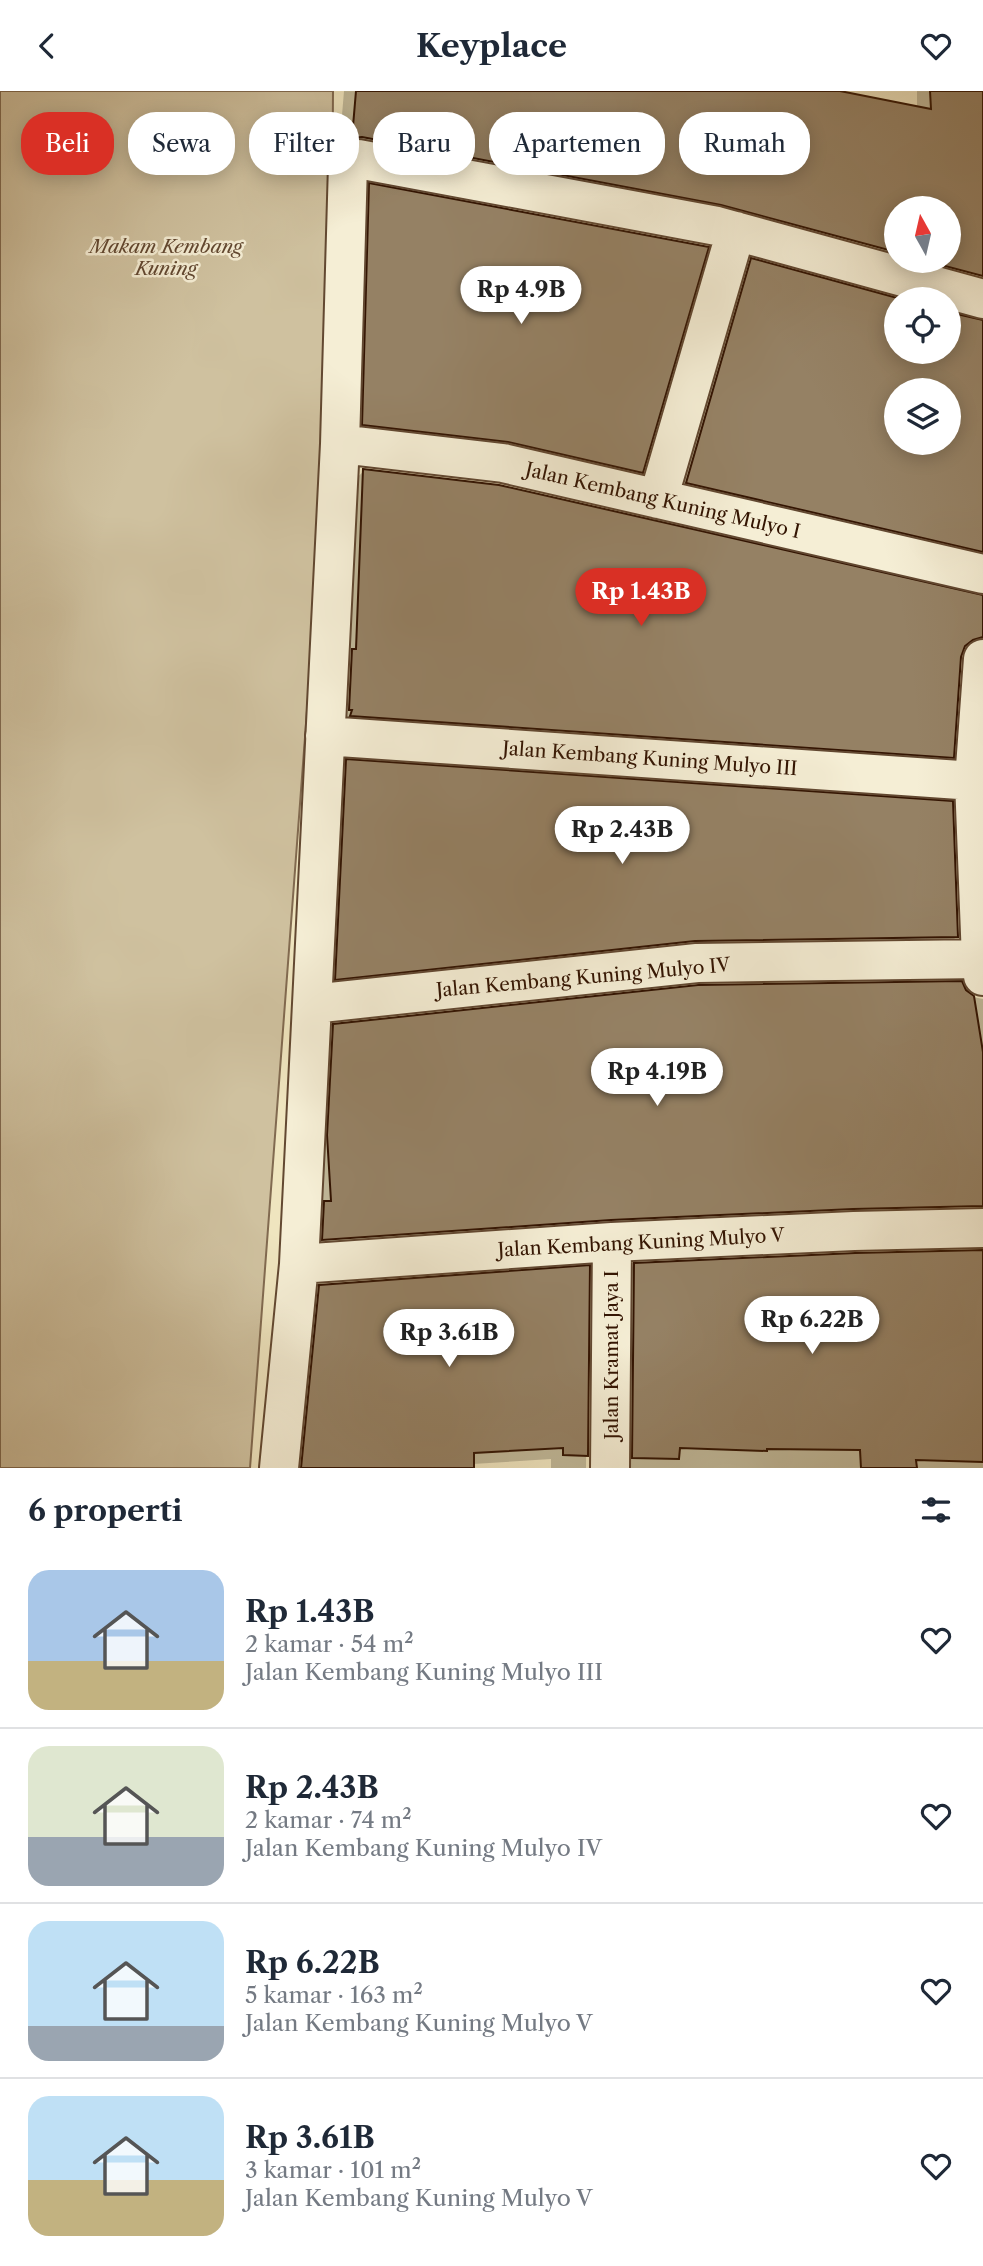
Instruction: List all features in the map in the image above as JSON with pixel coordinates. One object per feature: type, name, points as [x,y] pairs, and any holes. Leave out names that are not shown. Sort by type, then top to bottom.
[{"type":"street","points":[[279,1468],[299,1264],[340,444],[348,164],[358,159],[718,226],[983,299]]},
{"type":"street","points":[[658,499],[736,231]]},
{"type":"street","name":"Jalan Kembang Kuning Mulyo I","points":[[340,444],[503,464],[983,574]]},
{"type":"street","points":[[982,968],[974,781],[983,659]]},
{"type":"street","name":"Jalan Kembang Kuning Mulyo III","points":[[325,736],[974,781]]},
{"type":"street","name":"Jalan Kembang Kuning Mulyo IV","points":[[312,1004],[696,963],[982,968]]},
{"type":"street","name":"Jalan Kembang Kuning Mulyo V","points":[[299,1264],[612,1242],[854,1231],[983,1229]]},
{"type":"street","name":"Jalan Kramat Jaya I","points":[[610,1468],[612,1242]]},
{"type":"green space","name":"Makam Kembang Kuning","points":[[0,91],[333,91],[333,112],[249,112],[249,175],[332,175],[331,392],[250,1468],[0,1468]]},
{"type":"building","points":[[356,91],[840,91],[931,109],[930,91],[983,91],[983,276],[961,270],[961,196],[884,196],[884,249],[721,205],[563,175],[665,175],[665,112],[489,112],[489,161],[475,158],[475,112],[373,112],[373,139],[359,137],[359,112],[354,112]]},
{"type":"building","points":[[369,183],[709,247],[643,473],[508,442],[362,425]]},
{"type":"building","points":[[751,258],[884,294],[884,364],[961,364],[961,315],[983,320],[983,552],[686,483]]},
{"type":"building","points":[[363,469],[499,485],[983,595],[983,637],[965,646],[961,657],[954,758],[350,716],[352,649],[356,649]]},
{"type":"building","points":[[346,759],[953,801],[958,937],[695,941],[335,980]]},
{"type":"building","points":[[962,981],[966,990],[974,996],[983,1052],[983,1206],[611,1220],[322,1240],[324,1201],[331,1201],[327,1135],[333,1024],[698,985]]},
{"type":"building","points":[[983,1250],[983,1462],[916,1460],[917,1468],[861,1468],[860,1450],[680,1448],[679,1459],[632,1458],[634,1263]]},
{"type":"building","points":[[590,1265],[588,1456],[563,1455],[563,1448],[474,1453],[474,1468],[301,1468],[319,1285]]}]
